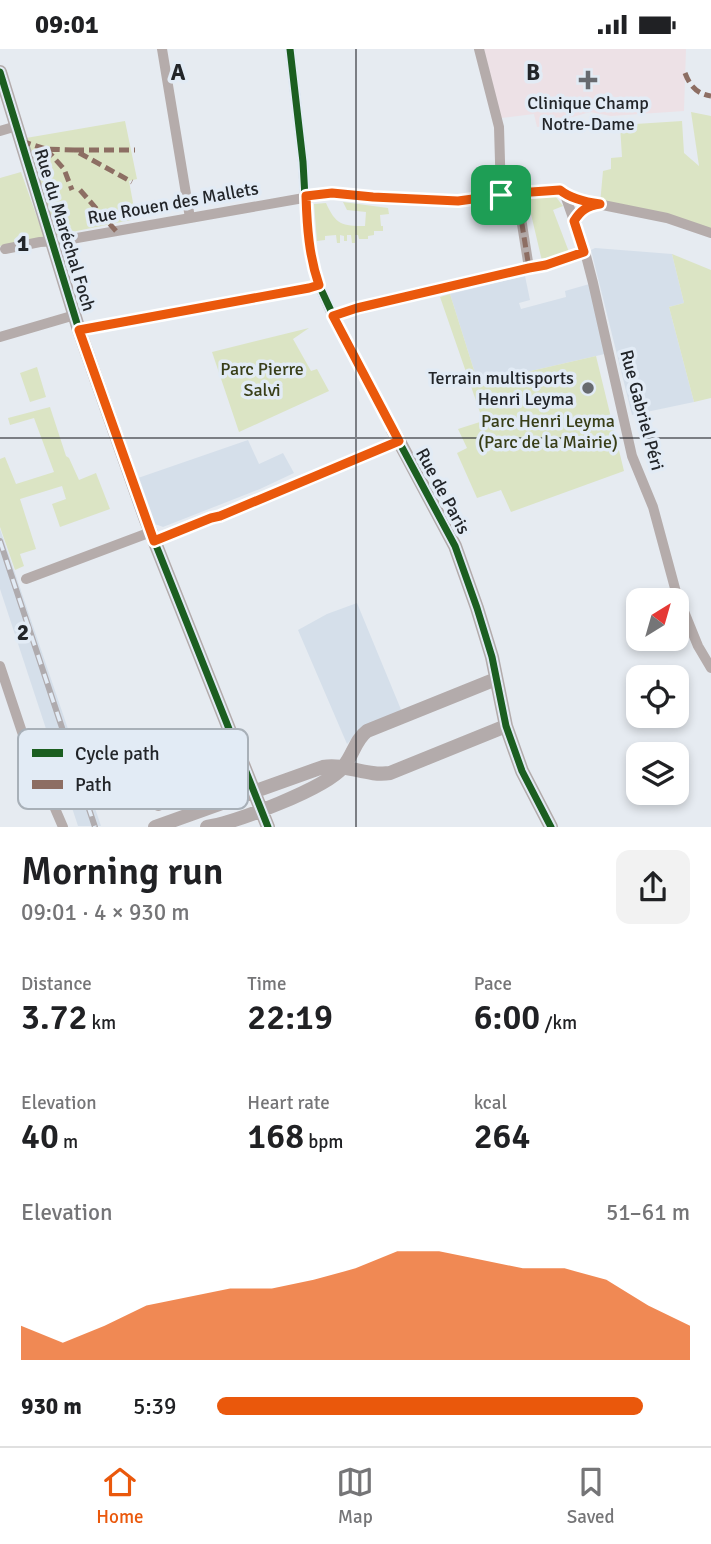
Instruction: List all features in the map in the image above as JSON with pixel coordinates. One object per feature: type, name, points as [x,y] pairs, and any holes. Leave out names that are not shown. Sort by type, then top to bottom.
[{"type":"street","points":[[162,49],[190,218]]},
{"type":"street","name":"Rue de Paris","points":[[290,49],[312,265],[333,316],[455,546],[492,657],[506,726],[522,771],[551,827]]},
{"type":"street","points":[[479,49],[499,127],[501,195]]},
{"type":"street","name":"Rue du Maréchal Foch","points":[[0,72],[79,330],[152,537],[229,729]]},
{"type":"street","points":[[0,131],[17,126]]},
{"type":"street","name":"Rue Rouen des Mallets","points":[[5,249],[332,193],[458,201],[560,190],[565,195],[667,218],[711,233]]},
{"type":"street","points":[[517,193],[529,268]]},
{"type":"street","name":"Rue Gabriel Péri","points":[[565,195],[584,252],[632,456],[653,507],[676,592],[698,646],[711,668]]},
{"type":"street","points":[[574,221],[585,207],[600,204]]},
{"type":"street","points":[[333,316],[357,308],[546,265],[584,252]]},
{"type":"street","points":[[79,330],[319,285]]},
{"type":"street","points":[[0,337],[75,314]]},
{"type":"street","points":[[26,579],[220,516],[396,435]]},
{"type":"street","points":[[0,666],[21,729]]},
{"type":"street","points":[[207,827],[260,810],[316,787],[329,780],[343,767],[359,739],[367,731],[496,679]]},
{"type":"street","points":[[248,794],[323,767],[343,767],[376,774],[390,773],[506,726]]},
{"type":"street","name":"Rue du Maréchal Foch","points":[[248,777],[268,827]]},
{"type":"street","points":[[55,809],[62,827]]},
{"type":"street","points":[[156,826],[205,809]]},
{"type":"street","points":[[156,826],[172,827]]},
{"type":"shaded area","name":"Clinique Champ Notre-Dame","points":[[484,49],[686,49],[684,111],[611,116],[590,112],[537,127],[534,114],[501,118]]},
{"type":"shaded area","points":[[595,248],[672,254],[684,303],[669,307],[694,402],[632,415],[591,250]]},
{"type":"shaded area","points":[[525,276],[530,300],[519,303],[521,309],[566,297],[565,291],[593,283],[609,353],[478,383],[450,294]]},
{"type":"shaded area","points":[[248,440],[259,464],[283,453],[294,473],[163,527],[155,524],[138,478]]},
{"type":"shaded area","points":[[0,529],[68,729],[46,729],[0,589]]},
{"type":"shaded area","points":[[357,603],[402,712],[360,730],[347,744],[298,630],[327,614]]},
{"type":"shaded area","points":[[72,809],[95,809],[101,826],[78,826]]},
{"type":"green space","points":[[691,112],[711,116],[711,233],[600,204],[603,171],[611,169],[611,158],[622,157],[620,125],[682,121],[684,153],[699,166]]},
{"type":"green space","points":[[125,121],[137,179],[129,181],[136,219],[57,235],[26,138]]},
{"type":"green space","points":[[21,172],[44,237],[0,246],[0,178]]},
{"type":"green space","points":[[527,197],[556,197],[563,206],[553,210],[569,252],[542,261]]},
{"type":"green space","points":[[343,202],[388,208],[389,214],[380,215],[383,231],[374,231],[374,235],[368,236],[368,239],[359,239],[358,235],[355,235],[355,243],[352,243],[351,235],[347,235],[347,241],[344,241],[344,236],[340,235],[340,243],[337,243],[336,235],[325,236],[325,240],[317,241],[314,204],[326,203],[333,216],[341,223],[365,226],[366,212],[347,210]]},
{"type":"green space","points":[[672,254],[711,270],[711,398],[694,402],[669,307],[684,303]]},
{"type":"green space","name":"Parc Henri Leyma (Parc de la Mairie)","points":[[450,294],[478,383],[596,356],[624,471],[511,512],[501,490],[477,498],[457,453],[467,448],[458,429],[483,421],[440,297]]},
{"type":"green space","name":"Parc Pierre Salvi","points":[[309,328],[293,339],[311,371],[317,369],[329,391],[239,432],[212,352]]},
{"type":"green space","points":[[37,367],[46,397],[30,402],[20,373]]},
{"type":"green space","points":[[50,407],[66,456],[79,480],[96,473],[110,509],[60,527],[52,504],[66,499],[62,486],[20,499],[36,549],[20,554],[24,566],[15,570],[0,527],[0,459],[5,457],[16,484],[54,472],[34,418],[10,425],[8,418]]},
{"type":"railway","points":[[0,541],[62,729]]},
{"type":"railway","points":[[89,809],[95,827]]},
{"type":"marked path","points":[[685,73],[695,89],[711,96]]},
{"type":"marked path","points":[[21,141],[46,149],[74,150],[132,182]]},
{"type":"marked path","points":[[46,149],[64,169],[72,190]]},
{"type":"marked path","points":[[74,150],[135,150]]},
{"type":"marked path","points":[[80,190],[116,231]]},
{"type":"marked path","points":[[517,193],[529,268]]},
{"type":"marked path","points":[[442,288],[532,268],[585,252]]},
{"type":"marked path","points":[[333,316],[444,288]]},
{"type":"cycle path","points":[[290,49],[312,265],[347,345],[455,546],[492,657],[506,726],[522,771],[551,827]]},
{"type":"cycle path","points":[[0,72],[79,330],[146,520],[229,729]]},
{"type":"cycle path","points":[[248,777],[268,827]]},
{"type":"place","name":"Clinique Champ Notre-Dame","points":[[588,80]]},
{"type":"place","name":"Terrain multisports Henri Leyma","points":[[588,388]]},
{"type":"route","points":[[560,190],[573,199],[600,204],[585,207],[574,221],[584,252],[546,265],[357,308],[333,316],[399,441],[154,541],[79,330],[319,285],[312,265],[307,233],[306,196],[332,193],[458,201],[501,195],[560,190]]}]
